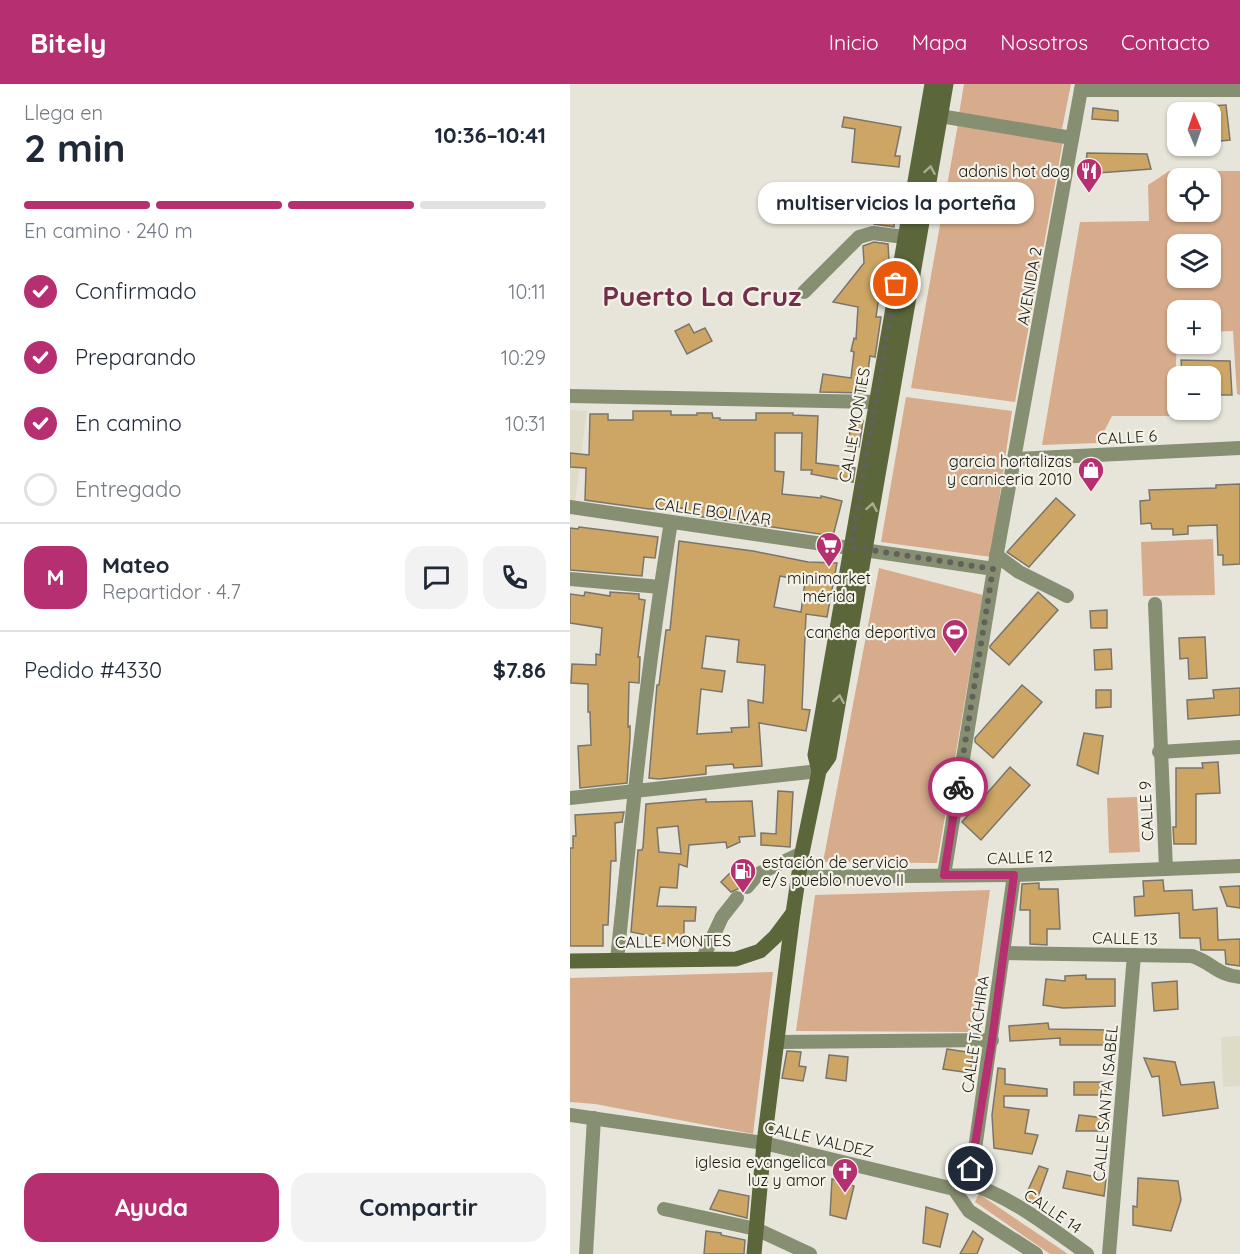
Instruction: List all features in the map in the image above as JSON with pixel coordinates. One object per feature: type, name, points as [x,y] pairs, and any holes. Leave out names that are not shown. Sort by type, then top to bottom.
[{"type":"street","name":"CALLE MONTES","points":[[858,549],[876,402],[932,84]]},
{"type":"street","name":"CALLE MONTES","points":[[570,961],[736,959],[759,951],[775,937],[794,913],[802,853],[819,771],[815,755],[858,549],[946,84]]},
{"type":"street","points":[[1082,87],[1240,90]]},
{"type":"street","name":"AVENIDA 2","points":[[944,875],[993,569],[1082,87]]},
{"type":"street","points":[[940,116],[1072,138]]},
{"type":"street","points":[[804,292],[859,237],[873,233],[904,237]]},
{"type":"street","points":[[570,396],[876,402]]},
{"type":"street","name":"CALLE 6","points":[[1015,459],[1240,448]]},
{"type":"street","name":"CALLE BOLÍVAR","points":[[570,507],[993,569]]},
{"type":"street","points":[[617,960],[634,793],[660,587],[671,522]]},
{"type":"street","points":[[996,555],[1020,572],[1067,596]]},
{"type":"street","points":[[570,579],[660,587]]},
{"type":"street","name":"CALLE 9","points":[[1155,604],[1166,869]]},
{"type":"street","points":[[1160,752],[1240,747]]},
{"type":"street","points":[[570,798],[634,793],[819,771]]},
{"type":"street","points":[[747,887],[758,874],[802,853]]},
{"type":"street","name":"CALLE 12","points":[[800,877],[1014,875],[1240,866]]},
{"type":"street","name":"CALLE TÁCHIRA","points":[[968,1183],[992,1040],[1014,875]]},
{"type":"street","points":[[702,960],[722,917],[737,898]]},
{"type":"street","points":[[754,1254],[764,1143],[794,913]]},
{"type":"street","name":"CALLE 13","points":[[1004,953],[1192,956],[1204,960],[1223,974],[1240,977]]},
{"type":"street","name":"CALLE SANTA ISABEL","points":[[1109,1254],[1134,955]]},
{"type":"street","points":[[777,1042],[992,1040]]},
{"type":"street","name":"CALLE VALDEZ","points":[[570,1115],[764,1143],[954,1189]]},
{"type":"street","points":[[586,1254],[594,1118]]},
{"type":"street","points":[[968,1183],[954,1189],[969,1211],[1036,1254]]},
{"type":"street","name":"CALLE 14","points":[[968,1183],[991,1190],[1040,1220],[1087,1254]]},
{"type":"street","points":[[664,1209],[756,1229],[810,1254]]},
{"type":"shaded area","points":[[964,84],[1071,84],[1062,129],[959,114]]},
{"type":"shaded area","points":[[958,124],[1063,141],[1015,402],[911,388]]},
{"type":"shaded area","points":[[1221,171],[1240,171],[1240,395],[1237,394],[1233,331],[1221,332],[1221,300],[1167,300],[1167,354],[1176,354],[1176,366],[1167,366],[1167,416],[1112,416],[1098,443],[1042,445],[1080,222],[1149,221],[1148,185],[1167,172],[1167,222],[1221,222]]},
{"type":"shaded area","points":[[906,397],[1012,411],[991,557],[881,542]]},
{"type":"shaded area","points":[[570,410],[587,411],[575,502],[570,501]]},
{"type":"shaded area","points":[[1213,539],[1215,595],[1143,596],[1141,542]]},
{"type":"shaded area","points":[[879,568],[983,595],[937,863],[823,862]]},
{"type":"shaded area","points":[[1137,797],[1140,852],[1109,853],[1107,798]]},
{"type":"shaded area","points":[[990,890],[970,1032],[796,1031],[815,895]]},
{"type":"shaded area","points":[[773,972],[753,1134],[595,1104],[570,1102],[570,978]]},
{"type":"shaded area","points":[[1240,1036],[1240,1086],[1223,1087],[1221,1037]]},
{"type":"shaded area","points":[[979,1194],[1068,1254],[1050,1254],[975,1202]]},
{"type":"building","points":[[1221,105],[1226,105],[1230,140],[1221,141]]},
{"type":"building","points":[[1093,108],[1118,111],[1118,121],[1092,119]]},
{"type":"building","points":[[844,117],[901,127],[895,156],[900,156],[899,167],[852,162],[855,129],[842,127]]},
{"type":"building","points":[[1087,153],[1147,154],[1151,169],[1085,174]]},
{"type":"building","points":[[876,199],[896,201],[894,227],[874,224]]},
{"type":"building","points":[[874,242],[888,244],[889,261],[884,261],[876,317],[881,317],[875,357],[870,356],[865,393],[820,392],[823,374],[851,378],[854,352],[851,351],[854,338],[856,339],[858,307],[833,302],[864,263],[863,246]]},
{"type":"building","points":[[689,324],[694,333],[705,328],[712,341],[687,354],[675,331]]},
{"type":"building","points":[[1181,360],[1230,361],[1232,395],[1221,395],[1221,366],[1181,366]]},
{"type":"building","points":[[633,411],[671,411],[671,415],[712,413],[713,418],[720,418],[720,420],[756,420],[756,413],[818,416],[816,463],[855,468],[853,482],[811,474],[812,470],[801,470],[802,433],[775,433],[775,471],[784,472],[782,494],[821,498],[821,496],[842,501],[833,536],[683,514],[683,508],[649,509],[585,500],[586,468],[570,467],[570,453],[589,455],[590,414],[608,414],[608,420],[633,420]]},
{"type":"building","points":[[863,421],[859,447],[848,446],[851,422]]},
{"type":"building","points":[[1240,484],[1240,564],[1223,565],[1223,555],[1218,555],[1217,525],[1188,526],[1188,534],[1173,535],[1173,529],[1152,529],[1151,523],[1141,524],[1140,501],[1150,500],[1149,490],[1216,488],[1216,485]]},
{"type":"building","points":[[1056,498],[1075,515],[1029,567],[1007,552]]},
{"type":"building","points":[[579,527],[658,537],[655,558],[644,557],[642,576],[570,570],[570,528],[578,529]]},
{"type":"building","points":[[679,541],[753,551],[808,562],[837,563],[827,617],[806,614],[802,709],[810,710],[806,731],[759,723],[762,766],[734,768],[733,764],[706,766],[706,774],[649,778],[657,685],[659,685],[666,630],[670,630]],"holes":[[[780,576],[805,581],[801,612],[774,607]],[[706,636],[739,640],[737,662],[765,665],[763,703],[748,700],[749,727],[731,728],[732,732],[697,734],[701,689],[722,692],[725,671],[702,668]]]},
{"type":"building","points":[[585,592],[610,596],[610,592],[639,594],[639,599],[645,600],[638,657],[640,657],[639,683],[629,682],[628,727],[630,726],[630,737],[627,783],[580,788],[578,746],[591,745],[590,712],[588,712],[588,684],[571,683],[572,664],[596,665],[596,654],[600,655],[602,628],[570,623],[570,594],[584,596]]},
{"type":"building","points":[[1038,592],[1058,610],[1009,665],[990,646]]},
{"type":"building","points":[[1107,610],[1107,628],[1091,628],[1090,611]]},
{"type":"building","points":[[1205,637],[1207,678],[1189,679],[1188,658],[1180,659],[1179,638]]},
{"type":"building","points":[[1111,649],[1112,669],[1095,670],[1094,650]]},
{"type":"building","points":[[1022,685],[1042,702],[993,758],[975,742],[975,738]]},
{"type":"building","points":[[1240,688],[1240,715],[1188,719],[1187,700],[1214,698],[1213,690]]},
{"type":"building","points":[[1096,690],[1111,690],[1111,707],[1096,708]]},
{"type":"building","points":[[1084,733],[1103,736],[1098,774],[1077,765]]},
{"type":"building","points":[[1218,762],[1220,793],[1196,794],[1196,844],[1174,844],[1176,768],[1203,768],[1202,763]]},
{"type":"building","points":[[1010,767],[1030,785],[981,840],[962,822]]},
{"type":"building","points":[[778,791],[793,792],[790,847],[761,845],[761,833],[776,834]]},
{"type":"building","points":[[706,799],[706,802],[752,801],[755,836],[739,837],[740,842],[727,848],[726,842],[689,845],[687,867],[679,864],[677,888],[660,887],[657,906],[696,907],[695,921],[684,921],[684,944],[661,943],[661,938],[631,932],[638,850],[642,850],[643,847],[646,804]],"holes":[[[678,826],[681,854],[659,852],[657,828]]]},
{"type":"building","points":[[624,812],[622,822],[615,823],[616,861],[611,861],[608,925],[603,925],[603,946],[570,946],[570,848],[573,848],[573,836],[576,836],[575,815]]},
{"type":"building","points":[[731,872],[741,881],[738,889],[731,892],[721,882]]},
{"type":"building","points":[[1163,880],[1164,891],[1192,890],[1193,910],[1217,908],[1218,940],[1240,939],[1240,966],[1226,964],[1225,950],[1201,950],[1200,938],[1180,938],[1179,913],[1135,916],[1134,897],[1144,896],[1143,881]]},
{"type":"building","points":[[1039,883],[1039,889],[1058,889],[1060,929],[1047,929],[1047,945],[1030,944],[1030,910],[1020,910],[1022,884]]},
{"type":"building","points":[[1240,886],[1240,908],[1227,906],[1220,887]]},
{"type":"building","points":[[1086,975],[1086,979],[1115,979],[1115,1006],[1063,1008],[1043,1005],[1046,979],[1065,981],[1065,976]]},
{"type":"building","points":[[1177,981],[1178,1009],[1154,1011],[1152,983]]},
{"type":"building","points":[[1048,1023],[1049,1029],[1112,1030],[1112,1045],[1060,1045],[1060,1038],[1010,1041],[1009,1026]]},
{"type":"building","points":[[947,1049],[973,1053],[970,1073],[943,1069]]},
{"type":"building","points":[[787,1051],[801,1052],[799,1066],[806,1067],[803,1081],[782,1078]]},
{"type":"building","points":[[829,1055],[848,1057],[846,1081],[826,1078]]},
{"type":"building","points":[[1144,1058],[1175,1062],[1181,1085],[1214,1082],[1218,1108],[1163,1116],[1159,1076],[1152,1077]]},
{"type":"building","points":[[998,1068],[1005,1069],[1005,1084],[1047,1089],[1047,1096],[1004,1096],[1004,1107],[1029,1110],[1025,1133],[1038,1135],[1032,1154],[994,1148],[992,1115]]},
{"type":"building","points":[[1074,1082],[1106,1082],[1106,1095],[1074,1095]]},
{"type":"building","points":[[1079,1115],[1105,1118],[1107,1131],[1076,1131]]},
{"type":"building","points":[[1039,1166],[1048,1169],[1036,1202],[1024,1199]]},
{"type":"building","points":[[1067,1171],[1106,1179],[1104,1196],[1063,1188]]},
{"type":"building","points":[[1138,1178],[1178,1181],[1181,1200],[1171,1231],[1133,1225],[1133,1206],[1137,1207]]},
{"type":"building","points":[[832,1179],[854,1186],[846,1219],[830,1215]]},
{"type":"building","points":[[719,1190],[749,1196],[747,1218],[710,1209]]},
{"type":"building","points":[[926,1207],[948,1214],[940,1247],[923,1243]]},
{"type":"building","points":[[706,1231],[745,1240],[744,1254],[704,1254]]},
{"type":"building","points":[[973,1231],[983,1239],[977,1254],[960,1254]]},
{"type":"way so far","points":[[896,284],[851,547],[993,569],[958,787]]},
{"type":"place","name":"adonis hot dog","points":[[1089,194]]},
{"type":"place","name":"multiservicios la porteña","points":[[896,284]]},
{"type":"place","name":"garcia hortalizas y carniceria 2010","points":[[1091,493]]},
{"type":"place","name":"minimarket mérida","points":[[829,568]]},
{"type":"place","name":"cancha deportiva","points":[[955,655]]},
{"type":"place","name":"estación de servicio e/s pueblo nuevo II","points":[[743,894]]},
{"type":"place","name":"iglesia evangelica luz y amor","points":[[845,1194]]},
{"type":"district","name":"Puerto La Cruz","points":[[702,295]]},
{"type":"route","points":[[958,787],[944,875],[1014,875],[992,1040],[971,1169]]}]
